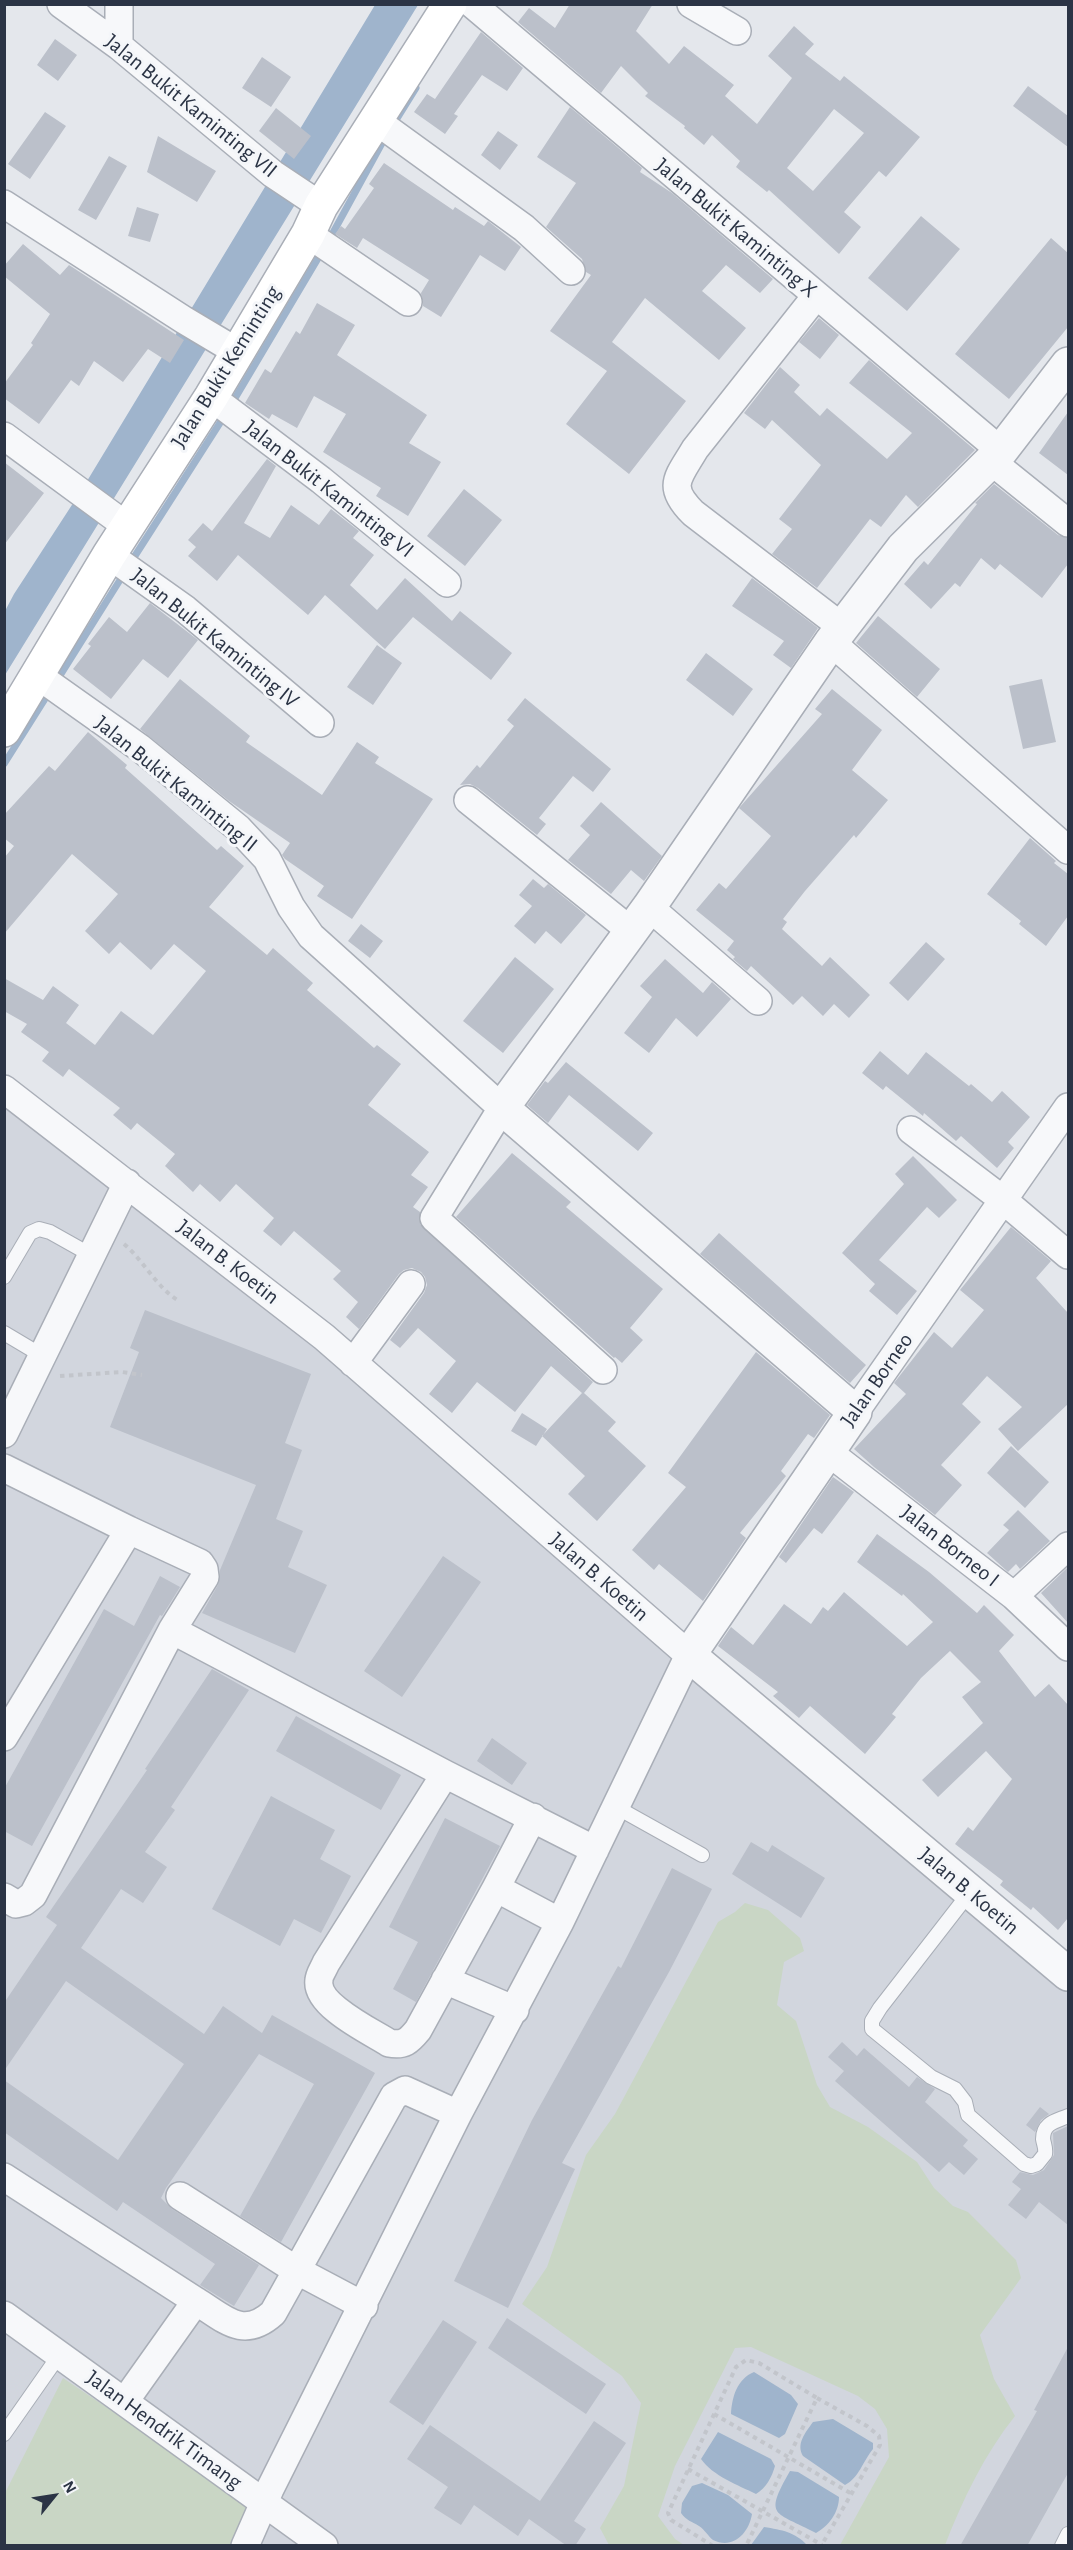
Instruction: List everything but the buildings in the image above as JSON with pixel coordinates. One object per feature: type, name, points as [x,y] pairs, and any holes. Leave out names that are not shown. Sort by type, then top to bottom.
[{"type":"main road","name":"Jalan Bukit Keminting","points":[[6,725],[109,555],[117,518],[211,397],[224,344],[310,211],[375,120],[450,4]]},
{"type":"street","name":"Jalan Bukit Kaminting VII","points":[[61,4],[119,46],[273,174],[408,302]]},
{"type":"street","points":[[119,4],[119,46]]},
{"type":"street","name":"Jalan Bukit Kaminting X","points":[[472,4],[816,296],[1068,523]]},
{"type":"street","points":[[691,4],[737,31]]},
{"type":"street","points":[[375,120],[524,228],[571,271]]},
{"type":"street","points":[[4,204],[224,344]]},
{"type":"street","points":[[816,296],[695,449],[680,476],[676,489],[680,500],[837,634],[1068,850]]},
{"type":"street","points":[[603,1370],[434,1218],[502,1108],[640,919],[837,634],[903,548],[996,456],[1068,364]]},
{"type":"street","name":"Jalan Bukit Kaminting VI","points":[[211,397],[321,480],[447,584]]},
{"type":"street","points":[[4,436],[117,518]]},
{"type":"street","name":"Jalan Bukit Kaminting IV","points":[[109,555],[184,609],[320,723]]},
{"type":"street","name":"Jalan Bukit Kaminting II","points":[[37,675],[140,748],[238,828],[267,859],[291,907],[311,936],[502,1108]]},
{"type":"street","points":[[468,800],[758,1001]]},
{"type":"street","name":"Jalan B. Koetin","points":[[4,1089],[324,1337],[689,1655],[1068,1974]]},
{"type":"street","name":"Jalan Borneo","points":[[689,1655],[827,1451],[1068,1107]]},
{"type":"street","points":[[502,1108],[855,1412]]},
{"type":"street","points":[[911,1131],[1002,1199],[1068,1255]]},
{"type":"street","points":[[4,1434],[127,1183]]},
{"type":"street","points":[[353,1363],[411,1284]]},
{"type":"street","name":"Jalan Borneo I","points":[[827,1451],[1014,1596],[1068,1647]]},
{"type":"street","points":[[4,1468],[200,1563],[205,1577],[172,1630],[33,1895],[24,1902],[16,1904],[4,1897]]},
{"type":"street","points":[[4,1737],[129,1530]]},
{"type":"street","points":[[1014,1596],[1068,1546]]},
{"type":"street","points":[[172,1630],[595,1850]]},
{"type":"street","points":[[245,2546],[270,2489],[364,2306],[458,2114],[561,1922],[689,1655]]},
{"type":"street","points":[[445,1774],[332,1953],[319,1980],[320,1991],[328,2004],[389,2043],[400,2045],[408,2042],[418,2030],[533,1817]]},
{"type":"street","points":[[496,1888],[561,1922]]},
{"type":"street","points":[[445,1980],[515,2010]]},
{"type":"street","points":[[4,2177],[196,2301],[242,2327],[253,2326],[273,2313],[394,2096],[405,2090],[458,2114]]},
{"type":"street","points":[[180,2196],[296,2270],[364,2306]]},
{"type":"street","points":[[125,2402],[196,2301]]},
{"type":"street","name":"Jalan Hendrik Timang","points":[[4,2315],[324,2546]]},
{"type":"lane","points":[[4,1277],[30,1233],[39,1229],[96,1244]]},
{"type":"lane","points":[[4,1333],[37,1364]]},
{"type":"lane","points":[[616,1807],[702,1855]]},
{"type":"lane","points":[[970,1892],[880,2008],[872,2021],[872,2028],[931,2077],[955,2089],[965,2102],[968,2115],[1024,2164],[1031,2166],[1036,2164],[1045,2154],[1043,2139],[1048,2125],[1053,2120],[1068,2116]]},
{"type":"lane","points":[[6,2429],[60,2354]]},
{"type":"lane","points":[[1062,2546],[1068,2534]]},
{"type":"path","points":[[96,1244],[120,1242],[140,1258],[167,1293],[179,1301]]},
{"type":"path","points":[[37,1364],[49,1376],[122,1372],[142,1375]]},
{"type":"path","points":[[688,2469],[821,2545],[880,2445],[879,2436],[867,2426],[759,2364],[746,2360],[736,2367],[688,2469],[668,2514],[671,2520],[713,2546]]},
{"type":"path","points":[[746,2546],[817,2398]]},
{"type":"path","points":[[714,2414],[852,2494]]},
{"type":"shaded area","points":[[4,1097],[315,1345],[1068,1990],[1068,2545],[5,2545]]},
{"type":"green space","points":[[745,1903],[768,1910],[800,1938],[804,1951],[784,1962],[777,2005],[796,2021],[817,2085],[830,2107],[868,2127],[917,2162],[934,2188],[953,2206],[968,2212],[1016,2260],[1021,2278],[980,2335],[994,2379],[1015,2416],[975,2478],[945,2545],[840,2545],[889,2457],[887,2429],[875,2409],[858,2396],[751,2347],[735,2348],[675,2466],[658,2516],[675,2539],[684,2545],[609,2545],[600,2528],[624,2486],[641,2403],[622,2376],[522,2304],[547,2267],[586,2155],[615,2114],[718,1922]]},
{"type":"green space","points":[[63,2378],[259,2510],[239,2545],[5,2545],[4,2495]]},
{"type":"water","points":[[375,5],[418,5],[5,675],[5,611],[14,594],[81,491]]},
{"type":"water","points":[[754,2372],[791,2395],[798,2404],[785,2434],[779,2438],[731,2414],[736,2389],[743,2379]]},
{"type":"water","points":[[833,2419],[873,2443],[873,2449],[857,2474],[845,2485],[803,2456],[800,2447],[802,2439],[813,2422]]},
{"type":"water","points":[[718,2432],[771,2459],[775,2466],[760,2492],[756,2494],[719,2475],[701,2459]]},
{"type":"water","points":[[790,2471],[798,2472],[839,2497],[832,2518],[816,2533],[783,2516],[778,2511],[777,2497]]},
{"type":"water","points":[[702,2483],[728,2495],[752,2514],[744,2533],[739,2538],[727,2543],[713,2540],[681,2513],[682,2503],[692,2486]]},
{"type":"water","points":[[764,2527],[793,2534],[807,2545],[751,2545]]},
{"type":"waterway","points":[[393,125],[416,88]]},
{"type":"waterway","points":[[329,240],[387,134]]},
{"type":"waterway","points":[[231,405],[323,250]]},
{"type":"waterway","points":[[131,562],[225,415]]},
{"type":"waterway","points":[[56,682],[125,572]]},
{"type":"waterway","points":[[4,764],[50,691]]}]
